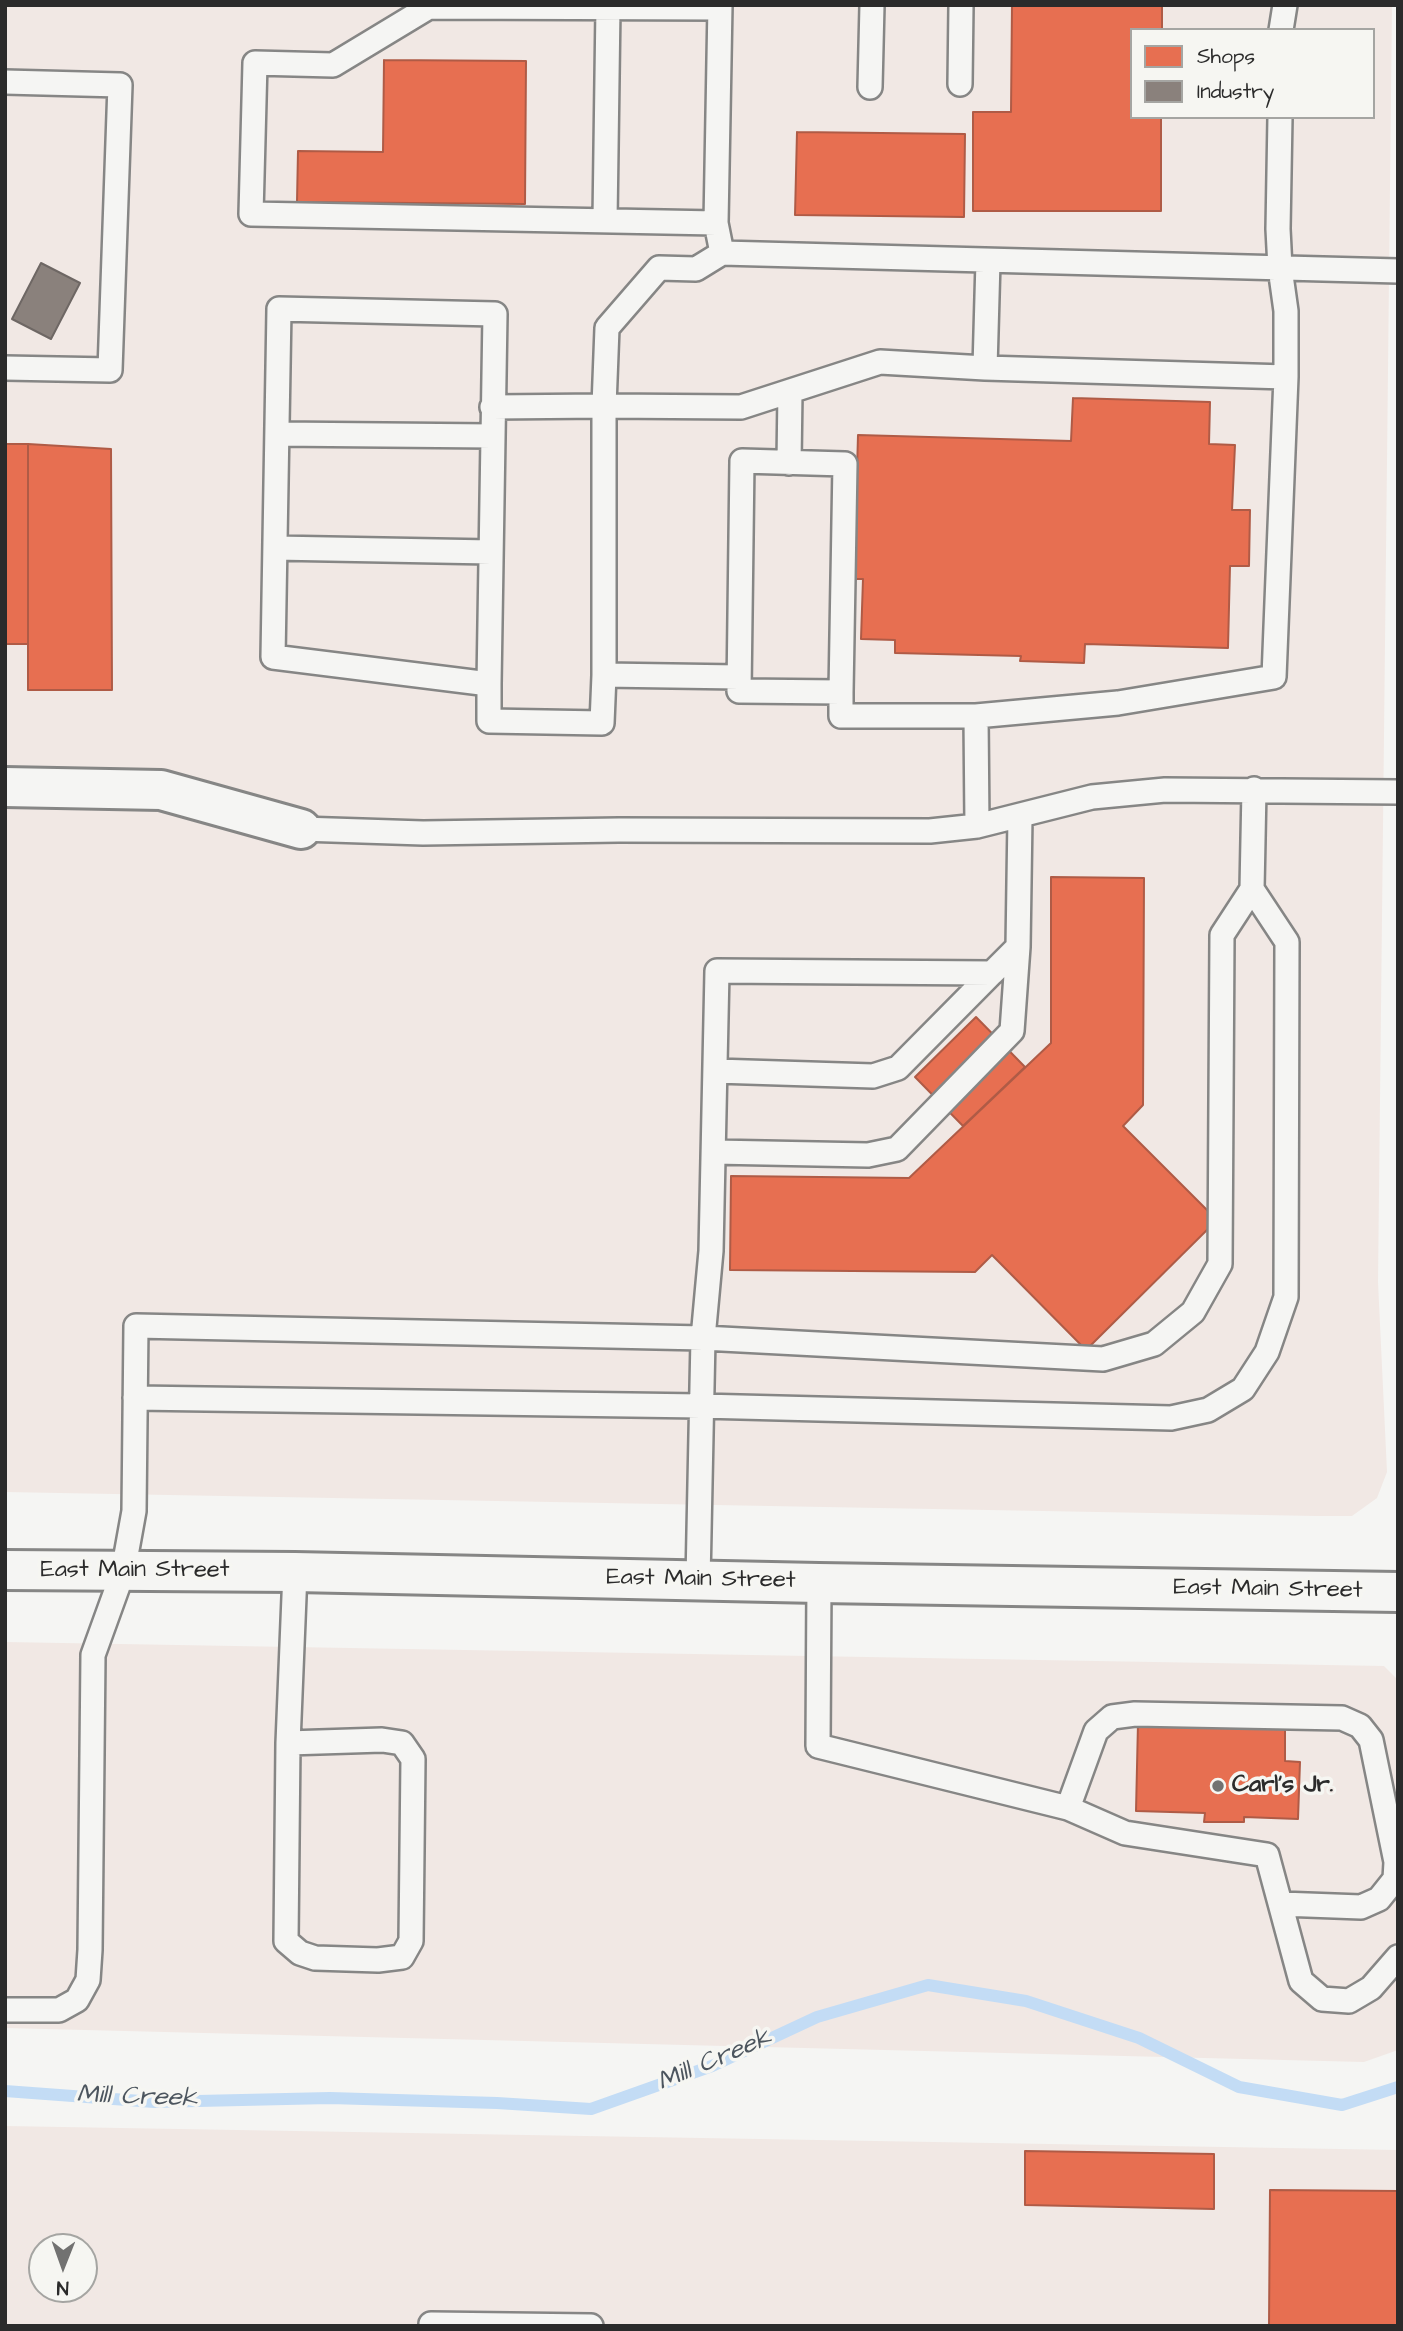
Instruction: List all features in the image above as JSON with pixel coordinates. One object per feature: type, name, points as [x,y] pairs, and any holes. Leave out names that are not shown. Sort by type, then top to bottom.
[{"type":"street","points":[[5,787],[161,790],[301,829]]},
{"type":"street","name":"East Main Street","points":[[5,1570],[295,1572],[1398,1592]]},
{"type":"lane","points":[[870,87],[872,5]]},
{"type":"lane","points":[[960,84],[961,5]]},
{"type":"lane","points":[[1281,28],[1284,5]]},
{"type":"lane","points":[[716,223],[251,214],[255,63],[333,65],[429,7],[720,7],[716,223],[722,253]]},
{"type":"lane","points":[[605,220],[608,7]]},
{"type":"lane","points":[[5,82],[120,85],[110,370],[5,368]]},
{"type":"lane","points":[[841,692],[739,691],[741,461],[845,464],[841,716],[976,716],[1118,703],[1274,677],[1286,377],[1286,310],[1278,229],[1280,119]]},
{"type":"lane","points":[[489,684],[273,657],[279,309],[495,314],[489,721],[602,723],[607,328],[659,268],[696,269],[722,253],[1398,271]]},
{"type":"lane","points":[[985,368],[988,261]]},
{"type":"lane","points":[[492,407],[741,407],[880,362],[985,368],[1286,377]]},
{"type":"lane","points":[[789,463],[790,392]]},
{"type":"lane","points":[[277,434],[492,436]]},
{"type":"lane","points":[[275,548],[491,552]]},
{"type":"lane","points":[[604,675],[739,677]]},
{"type":"lane","points":[[976,716],[976,827]]},
{"type":"lane","points":[[5,2010],[60,2010],[77,2000],[88,1980],[93,1655],[123,1572],[134,1510],[136,1326],[703,1338],[1103,1359],[1154,1344],[1193,1312],[1220,1264],[1222,935],[1252,889],[1254,789]]},
{"type":"lane","points":[[301,829],[423,833],[618,830],[930,831],[976,827],[1092,797],[1165,790],[1398,792]]},
{"type":"lane","points":[[714,1152],[868,1155],[897,1149],[1012,1031],[1018,947],[1020,817]]},
{"type":"lane","points":[[135,1398],[701,1406],[1171,1418],[1208,1410],[1243,1389],[1267,1352],[1286,1297],[1287,942],[1252,889]]},
{"type":"lane","points":[[716,1071],[873,1076],[898,1068],[1018,947]]},
{"type":"lane","points":[[698,1580],[703,1338],[711,1251],[717,971],[992,973]]},
{"type":"lane","points":[[288,1743],[382,1740],[402,1742],[413,1759],[411,1941],[402,1957],[378,1960],[315,1958],[300,1953],[286,1941],[288,1743],[295,1572]]},
{"type":"lane","points":[[819,1583],[818,1746],[1068,1808],[1125,1833],[1267,1855],[1301,1980],[1322,1999],[1349,2001],[1371,1988],[1398,1957]]},
{"type":"lane","points":[[1068,1808],[1096,1731],[1112,1717],[1135,1714],[1342,1718],[1360,1726],[1371,1740],[1396,1862],[1395,1879],[1378,1899],[1361,1907],[1281,1904]]},
{"type":"lane","points":[[431,2326],[592,2326]]},
{"type":"shaded area","points":[[5,5],[1392,5],[1378,1282],[1387,1472],[1377,1498],[1352,1516],[5,1492]]},
{"type":"shaded area","points":[[5,1642],[1384,1666],[1398,1680],[1398,2050],[1364,2062],[5,2028]]},
{"type":"shaded area","points":[[5,2126],[1398,2150],[1398,2326],[5,2326]]},
{"type":"building: Shops","points":[[1012,5],[1162,5],[1162,28],[1130,28],[1130,119],[1161,119],[1161,211],[973,211],[973,112],[1011,112]]},
{"type":"building: Shops","points":[[384,60],[526,61],[525,204],[297,202],[298,151],[383,152]]},
{"type":"building: Shops","points":[[797,132],[965,134],[964,217],[795,215]]},
{"type":"building: Shops","points":[[1073,398],[1210,402],[1209,444],[1235,445],[1232,510],[1250,510],[1249,566],[1230,566],[1228,648],[1085,644],[1084,663],[1020,661],[1021,656],[895,653],[895,640],[861,639],[863,579],[854,579],[858,435],[1071,441]]},
{"type":"building: Shops","points":[[5,444],[28,444],[28,644],[5,644]]},
{"type":"building: Shops","points":[[28,444],[111,449],[112,690],[28,690]]},
{"type":"building: Shops","points":[[1051,877],[1144,878],[1143,1105],[1123,1126],[1217,1220],[1086,1350],[992,1255],[975,1272],[730,1270],[731,1176],[909,1178],[1051,1043]]},
{"type":"building: Shops","points":[[976,1017],[1025,1067],[963,1126],[915,1077]]},
{"type":"building: Shops","name":"Carl's Jr.","points":[[1138,1723],[1285,1727],[1285,1761],[1300,1762],[1298,1819],[1244,1817],[1244,1822],[1204,1822],[1205,1813],[1136,1811]]},
{"type":"building: Shops","points":[[1025,2151],[1214,2154],[1214,2209],[1025,2205]]},
{"type":"building: Shops","points":[[1270,2190],[1398,2191],[1398,2326],[1269,2326]]},
{"type":"building: Industry","points":[[41,263],[80,283],[51,339],[12,319]]},
{"type":"waterway","name":"Mill Creek","points":[[5,2091],[154,2102],[330,2098],[591,2109],[712,2066],[817,2017],[928,1985],[1026,2001],[1139,2038],[1239,2087],[1342,2105],[1398,2087]]},
{"type":"place","name":"Carl's Jr.","points":[[1218,1786]]}]
